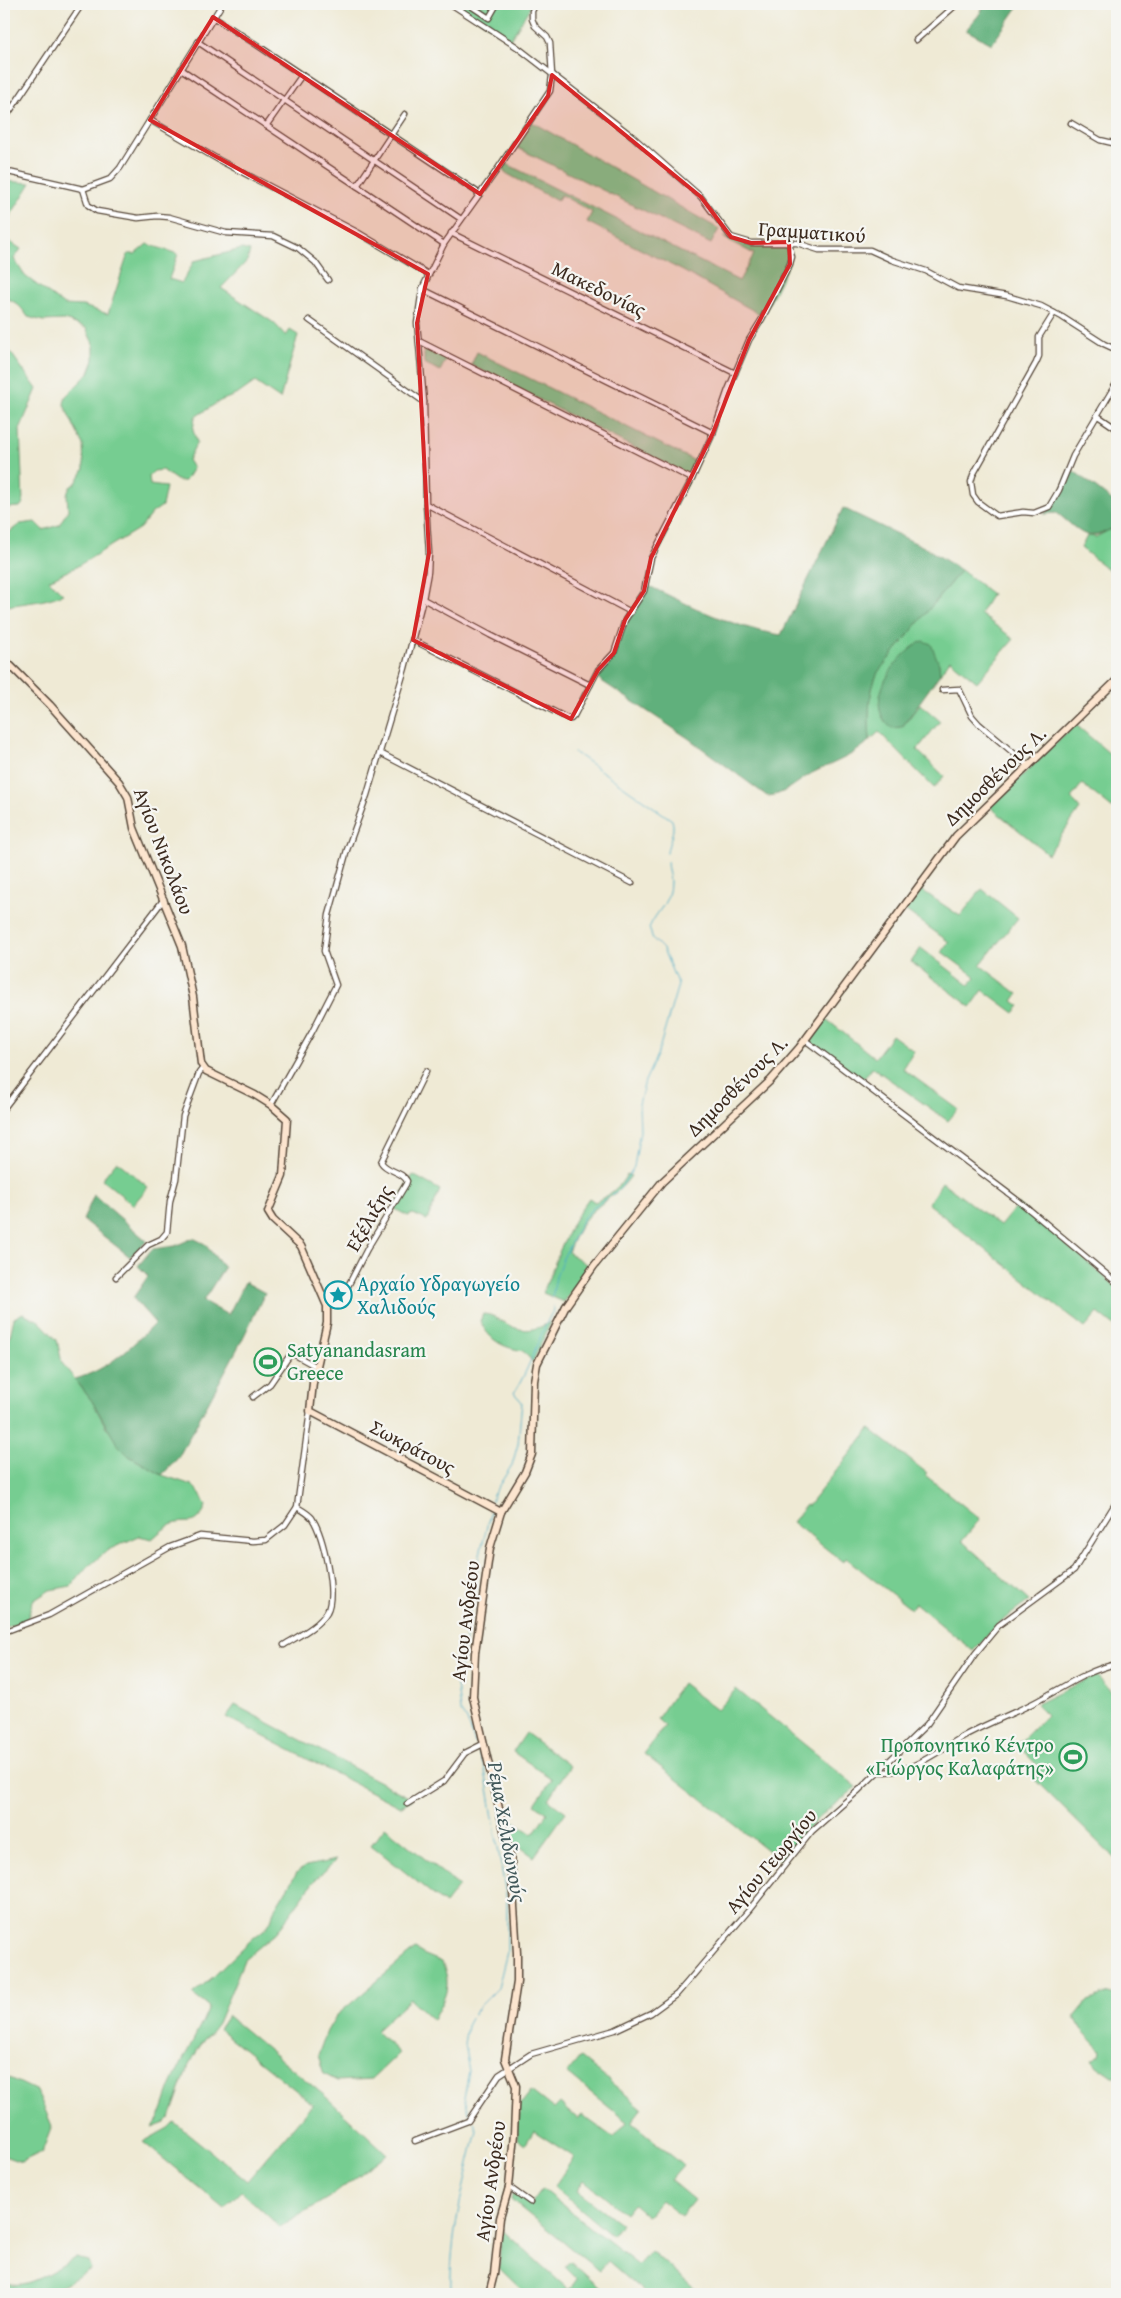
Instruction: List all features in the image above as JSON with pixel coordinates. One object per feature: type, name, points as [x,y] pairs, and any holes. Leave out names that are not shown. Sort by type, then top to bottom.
[{"type":"street","points":[[4,120],[82,4]]},
{"type":"street","points":[[4,171],[83,189],[110,179],[120,168],[222,4]]},
{"type":"street","name":"Γραμματικού","points":[[452,4],[517,47],[632,136],[701,196],[731,237],[751,243],[789,242],[819,250],[870,250],[892,260],[926,271],[958,288],[1016,298],[1054,313],[1117,350]]},
{"type":"street","points":[[468,4],[489,18],[498,4]]},
{"type":"street","points":[[271,1105],[336,985],[325,958],[326,930],[346,850],[380,753],[423,599],[429,553],[424,402],[417,323],[422,288],[451,233],[550,91],[552,75],[549,40],[532,19],[532,11],[536,4]]},
{"type":"street","points":[[916,40],[957,4]]},
{"type":"street","points":[[213,17],[480,194]]},
{"type":"street","points":[[198,42],[461,219]]},
{"type":"street","points":[[180,69],[444,244]]},
{"type":"street","points":[[266,126],[302,75]]},
{"type":"street","points":[[357,186],[405,114]]},
{"type":"street","points":[[150,120],[219,160],[357,232],[428,274]]},
{"type":"street","points":[[1071,123],[1100,140],[1117,144]]},
{"type":"street","points":[[83,189],[88,205],[97,211],[138,218],[169,217],[226,233],[273,236],[298,248],[316,262],[328,280]]},
{"type":"street","name":"Μακεδονίας","points":[[451,233],[735,373]]},
{"type":"street","points":[[413,640],[571,719],[598,670],[614,653],[621,630],[644,591],[651,558],[692,479],[713,433],[753,331],[762,319],[790,264],[792,257],[789,242]]},
{"type":"street","points":[[422,288],[713,433]]},
{"type":"street","points":[[1054,313],[1039,337],[1039,356],[1036,363],[973,475],[971,488],[978,502],[996,516],[1023,512],[1034,514],[1049,507],[1059,490],[1073,456],[1117,382]]},
{"type":"street","points":[[309,320],[424,402]]},
{"type":"street","points":[[420,341],[692,479]]},
{"type":"street","points":[[1098,416],[1117,429]]},
{"type":"street","points":[[426,504],[631,612]]},
{"type":"street","points":[[423,599],[590,685]]},
{"type":"street","name":"Αγίου Νικολάου","points":[[4,659],[50,705],[120,782],[128,797],[134,828],[182,946],[188,974],[199,1059],[203,1068]]},
{"type":"street","name":"Δημοσθένους Λ.","points":[[501,1512],[525,1472],[532,1454],[534,1381],[537,1364],[566,1306],[594,1266],[662,1182],[771,1080],[805,1040],[956,836],[1117,680]]},
{"type":"street","points":[[942,690],[959,689],[972,716],[979,724],[1029,766]]},
{"type":"street","points":[[380,753],[632,883]]},
{"type":"street","points":[[4,1108],[164,899]]},
{"type":"street","points":[[805,1040],[1025,1206],[1117,1283]]},
{"type":"street","points":[[4,1632],[49,1614],[170,1547],[191,1538],[200,1536],[253,1541],[266,1540],[286,1525],[297,1507],[317,1367],[327,1323],[327,1306],[301,1246],[273,1220],[268,1212],[283,1176],[288,1129],[287,1119],[271,1105],[203,1068],[199,1073],[183,1116],[176,1179],[170,1201],[167,1232],[161,1239],[148,1246],[116,1277]]},
{"type":"street","name":"Εξέλιξης","points":[[323,1296],[347,1288],[367,1249],[406,1184],[407,1181],[403,1175],[384,1166],[381,1162],[426,1070]]},
{"type":"street","points":[[253,1397],[270,1384],[290,1355],[317,1367]]},
{"type":"street","name":"Σωκράτους","points":[[310,1411],[501,1512]]},
{"type":"street","name":"Αγίου Γεωργίου","points":[[415,2141],[468,2121],[499,2076],[531,2054],[615,2030],[664,2005],[678,1994],[749,1910],[812,1830],[859,1790],[929,1722],[975,1654],[999,1625],[1074,1570],[1117,1501]]},
{"type":"street","points":[[284,1645],[321,1619],[326,1612],[331,1596],[329,1572],[315,1525],[308,1514],[297,1507]]},
{"type":"street","name":"Αγίου Ανδρέου","points":[[489,2294],[494,2274],[500,2218],[509,2187],[516,2096],[513,2077],[504,2060],[517,1982],[516,1908],[510,1860],[473,1697],[475,1653],[490,1548],[501,1512]]},
{"type":"street","points":[[878,1771],[891,1773],[915,1764],[967,1734],[1033,1703],[1089,1672],[1117,1664]]},
{"type":"street","points":[[407,1804],[444,1781],[465,1753],[483,1744]]},
{"type":"street","points":[[509,2187],[530,2202]]},
{"type":"highlighted area","points":[[213,17],[480,194],[548,96],[552,75],[701,197],[731,237],[751,243],[789,242],[790,264],[749,340],[713,433],[651,558],[644,591],[625,620],[614,653],[598,670],[571,719],[413,640],[429,553],[417,323],[428,274],[150,120]]},
{"type":"green space","points":[[455,4],[532,4],[510,40]]},
{"type":"green space","points":[[986,4],[1020,4],[992,44],[966,30]]},
{"type":"green space","points":[[532,122],[719,229],[711,244],[516,147]]},
{"type":"green space","points":[[505,163],[739,281],[754,254],[724,238],[725,236],[739,243],[785,246],[789,263],[763,316],[683,271],[587,222],[592,212],[561,195],[557,201],[504,172],[502,167]]},
{"type":"green space","points":[[4,181],[31,183],[4,226]]},
{"type":"green space","points":[[4,238],[21,249],[14,259],[25,276],[64,305],[83,306],[108,314],[128,254],[135,254],[147,244],[178,254],[169,279],[182,283],[194,261],[242,249],[250,251],[247,261],[221,288],[274,323],[286,336],[290,330],[298,335],[280,399],[255,382],[238,394],[220,401],[195,417],[193,430],[197,442],[188,460],[193,468],[185,481],[178,481],[162,470],[154,471],[149,476],[150,485],[166,487],[162,506],[152,513],[140,528],[76,567],[49,580],[63,594],[41,601],[4,607],[4,536],[20,524],[35,522],[43,530],[59,525],[68,510],[67,494],[70,487],[76,483],[84,469],[83,445],[64,405],[65,397],[89,373],[94,360],[94,346],[86,328],[65,320],[43,321],[28,317],[18,305],[4,298]]},
{"type":"green space","points":[[6,346],[37,389],[20,429],[23,503],[20,507],[4,508],[4,347]]},
{"type":"green space","points":[[424,346],[447,358],[440,371],[424,363]]},
{"type":"green space","points":[[477,352],[697,462],[690,476],[471,365]]},
{"type":"green space","points":[[1070,468],[1117,504],[1117,526],[1098,535],[1091,535],[1079,531],[1057,513],[1044,514],[1057,499]]},
{"type":"green space","points":[[843,508],[926,548],[961,570],[878,672],[872,688],[869,705],[870,740],[849,755],[812,773],[785,791],[767,796],[688,738],[600,680],[597,674],[613,657],[628,620],[643,598],[647,585],[696,608],[745,627],[781,635]]},
{"type":"green space","points":[[1117,526],[1117,569],[1110,571],[1081,548],[1087,536],[1096,537]]},
{"type":"green space","points":[[961,570],[992,594],[980,614],[1014,639],[977,682],[950,660],[940,674],[939,664],[902,727],[920,704],[940,721],[917,750],[944,776],[934,788],[879,732],[870,740],[869,714],[872,688],[878,672]]},
{"type":"green space","points":[[923,641],[931,644],[939,664],[940,674],[902,727],[892,728],[885,721],[880,710],[883,686],[888,674],[896,664],[914,646]]},
{"type":"green space","points":[[1075,724],[1117,760],[1117,804],[1113,809],[1082,784],[1071,798],[1080,809],[1048,854],[990,807]]},
{"type":"green space","points":[[920,889],[960,916],[982,889],[1018,918],[980,965],[1018,994],[1013,1001],[1020,1006],[1014,1013],[983,990],[971,1007],[911,962],[921,948],[969,985],[976,977],[942,952],[949,942],[905,910]]},
{"type":"green space","points":[[826,1019],[875,1058],[892,1035],[914,1051],[903,1069],[958,1109],[948,1121],[872,1067],[862,1081],[810,1042]]},
{"type":"green space","points":[[117,1161],[148,1187],[133,1205],[102,1179]]},
{"type":"green space","points":[[627,1174],[631,1176],[589,1215],[575,1236],[568,1252],[589,1266],[564,1302],[543,1293],[557,1256],[581,1209],[589,1198],[595,1202],[614,1191]]},
{"type":"green space","points":[[413,1175],[440,1190],[427,1220],[413,1214],[408,1216],[393,1208]]},
{"type":"green space","points":[[942,1182],[1000,1226],[1018,1204],[1117,1287],[1117,1328],[1098,1313],[1085,1328],[928,1204]]},
{"type":"green space","points":[[94,1195],[147,1241],[130,1257],[83,1220]]},
{"type":"green space","points":[[193,1238],[205,1244],[224,1268],[203,1301],[228,1315],[245,1282],[265,1293],[241,1342],[178,1458],[162,1475],[129,1456],[117,1444],[92,1401],[75,1379],[98,1370],[118,1357],[155,1323],[133,1298],[148,1276],[138,1266],[152,1249],[175,1246]]},
{"type":"green space","points":[[23,1313],[39,1321],[57,1340],[62,1363],[92,1401],[106,1427],[129,1456],[162,1475],[192,1485],[200,1493],[206,1506],[199,1518],[192,1522],[173,1524],[152,1539],[139,1536],[108,1550],[84,1570],[71,1586],[50,1590],[33,1601],[27,1620],[4,1628],[4,1350],[10,1336],[14,1318]]},
{"type":"green space","points":[[483,1314],[492,1316],[511,1326],[528,1330],[551,1322],[533,1362],[523,1351],[503,1345],[492,1338],[480,1321]]},
{"type":"green space","points":[[870,1429],[927,1473],[925,1475],[980,1519],[962,1541],[1029,1601],[999,1623],[973,1651],[915,1603],[911,1609],[846,1558],[843,1562],[792,1522],[806,1505],[808,1506]]},
{"type":"green space","name":"Προπονητικό Κέντρο «Γιώργος Καλαφάτης»","points":[[1096,1675],[1117,1698],[1117,1861],[1033,1778],[1041,1769],[1017,1745],[1047,1715],[1036,1704]]},
{"type":"green space","points":[[682,1683],[717,1710],[736,1689],[857,1787],[819,1817],[780,1860],[644,1754],[665,1726],[657,1719]]},
{"type":"green space","points":[[235,1705],[412,1799],[400,1807],[226,1717]]},
{"type":"green space","points":[[526,1733],[570,1766],[548,1799],[566,1812],[534,1857],[508,1838],[502,1813],[533,1834],[547,1813],[535,1804],[552,1779],[513,1752]]},
{"type":"green space","points":[[385,1827],[459,1886],[445,1904],[371,1845]]},
{"type":"green space","points":[[336,1860],[315,1880],[276,1933],[244,1960],[218,2023],[198,2049],[187,2070],[170,2118],[165,2123],[152,2128],[159,2118],[175,2075],[209,2007],[192,1994],[266,1928],[271,1921],[274,1910],[297,1872],[306,1866]]},
{"type":"green space","points":[[415,1949],[442,1962],[445,1971],[447,1979],[446,1993],[433,2020],[410,1999],[376,2031],[399,2053],[372,2079],[337,2081],[324,2074],[318,2055],[327,2031],[336,2016]]},
{"type":"green space","points":[[1109,1993],[1117,1996],[1117,2077],[1113,2077],[1097,2066],[1092,2060],[1100,2055],[1101,2050],[1081,2029],[1075,2017],[1088,2001]]},
{"type":"green space","points":[[228,2016],[325,2096],[387,2154],[333,2195],[280,2227],[241,2191],[224,2208],[143,2142],[168,2128],[174,2122],[247,2181],[313,2104],[219,2029]]},
{"type":"green space","points":[[580,2057],[642,2108],[631,2122],[683,2165],[670,2180],[694,2200],[681,2216],[661,2200],[647,2216],[633,2204],[625,2214],[584,2180],[577,2191],[621,2224],[612,2236],[554,2187],[574,2157],[534,2131],[525,2145],[517,2139],[520,2105],[531,2091],[554,2109],[560,2103],[578,2119],[582,2115],[614,2138],[627,2122],[567,2073]]},
{"type":"green space","points":[[4,2075],[37,2091],[52,2126],[42,2152],[21,2162],[4,2156]]},
{"type":"green space","points":[[542,2189],[638,2265],[651,2251],[698,2292],[696,2294],[646,2294],[608,2261],[599,2271],[511,2200],[513,2192],[531,2204]]},
{"type":"green space","points":[[501,2229],[569,2290],[577,2279],[565,2267],[570,2261],[607,2294],[526,2294],[499,2268]]},
{"type":"green space","points":[[76,2258],[88,2261],[91,2269],[48,2294],[4,2294],[4,2281],[12,2284],[31,2282]]},
{"type":"waterway","name":"Ρέμα Χελιδωνούς","points":[[574,752],[672,820],[672,833],[667,853]]},
{"type":"waterway","name":"Ρέμα Χελιδωνούς","points":[[552,1298],[562,1260],[584,1217],[595,1206],[620,1189],[634,1167],[640,1131],[639,1104],[645,1081],[658,1053],[678,985],[663,949],[653,939],[649,928],[668,896],[670,882],[667,862]]},
{"type":"waterway","name":"Ρέμα Χελιδωνούς","points":[[492,1501],[493,1495],[512,1465],[518,1444],[522,1402],[514,1393],[554,1309],[553,1306]]},
{"type":"waterway","name":"Ρέμα Χελιδωνούς","points":[[475,1743],[467,1720],[460,1711],[457,1684],[480,1554],[491,1510]]},
{"type":"waterway","name":"Ρέμα Χελιδωνούς","points":[[470,2114],[464,2098],[469,2071],[464,2044],[467,2026],[475,2011],[498,1988],[507,1952],[507,1901],[485,1770],[478,1751]]},
{"type":"waterway","name":"Ρέμα Χελιδωνούς","points":[[451,2294],[452,2252],[477,2130],[474,2123]]},
{"type":"place","name":"Αρχαίο Υδραγωγείο Χαλιδούς","points":[[338,1295]]},
{"type":"place","name":"Satyanandasram Greece","points":[[268,1362]]},
{"type":"place","name":"Προπονητικό Κέντρο «Γιώργος Καλαφάτης»","points":[[1073,1757]]}]
